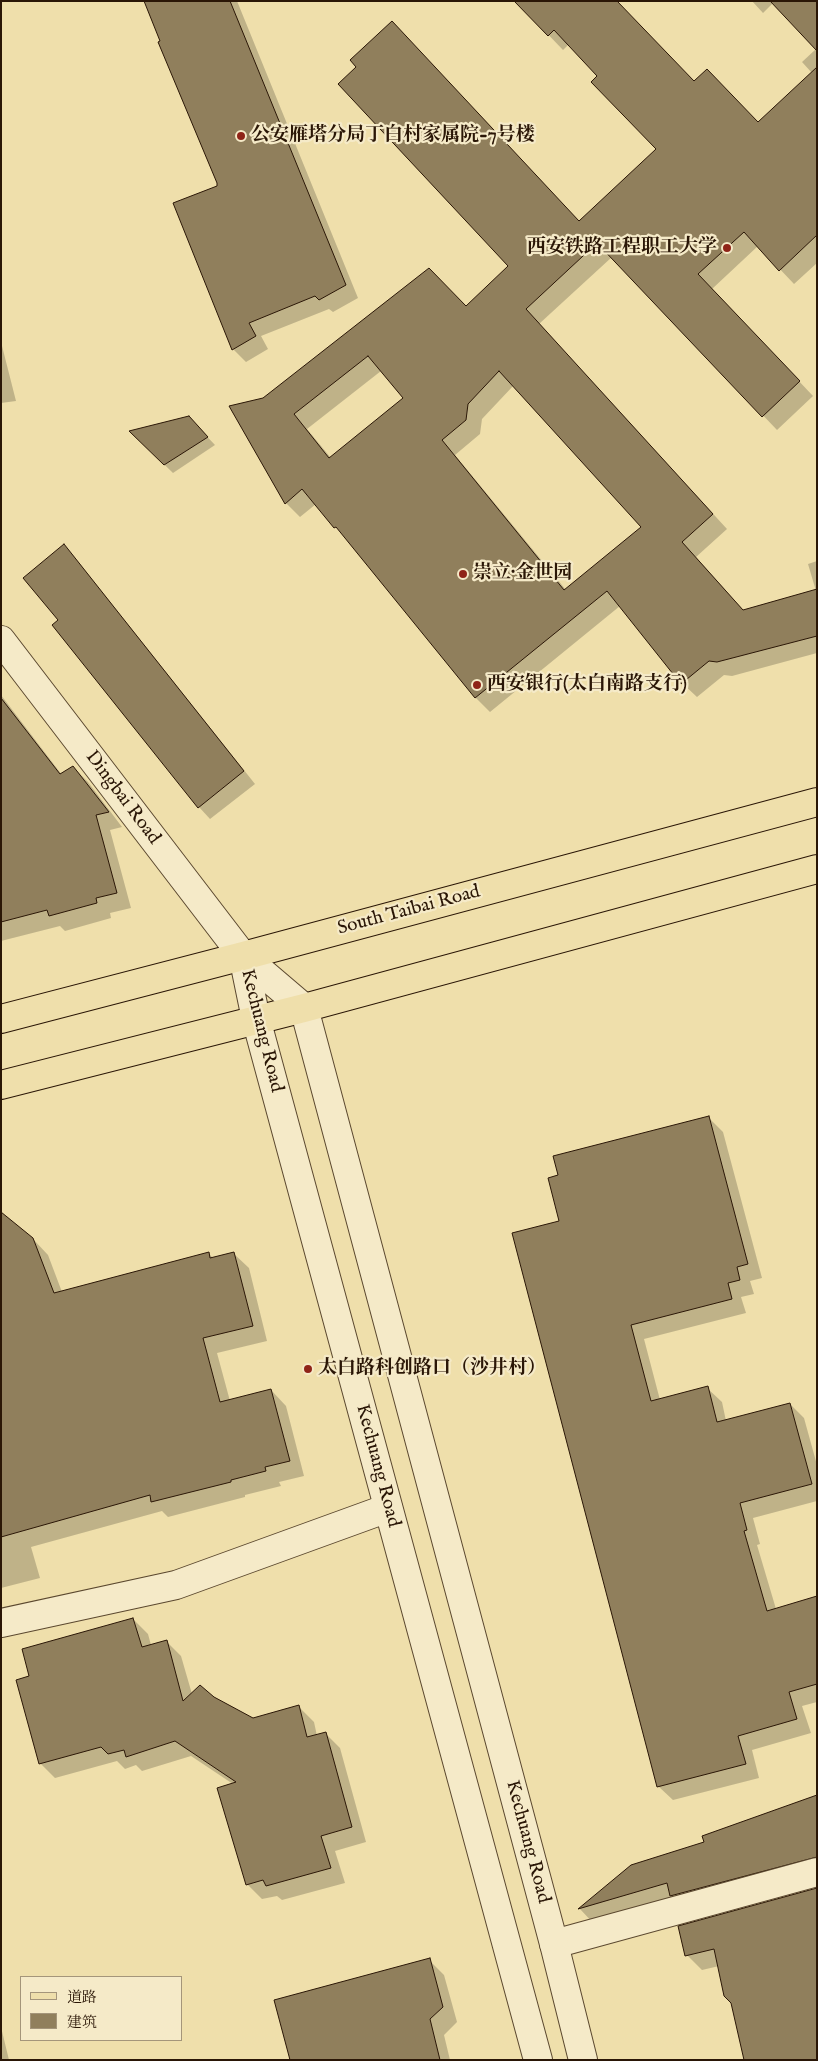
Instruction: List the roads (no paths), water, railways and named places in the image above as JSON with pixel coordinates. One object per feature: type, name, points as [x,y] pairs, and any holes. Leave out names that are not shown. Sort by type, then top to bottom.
[{"type":"main road","name":"South Taibai Road","points":[[1,1019],[244,956],[817,802]]},
{"type":"main road","points":[[1,1085],[304,1008],[817,869]]},
{"type":"street","name":"Dingbai Road","points":[[1,640],[244,956]]},
{"type":"street","name":"Kechuang Road","points":[[244,956],[304,1008],[554,1944],[583,2060]]},
{"type":"street","name":"Kechuang Road","points":[[244,956],[256,1019],[538,2060]]},
{"type":"street","points":[[1,1623],[176,1585],[388,1508]]},
{"type":"street","points":[[554,1944],[817,1872]]},
{"type":"place","name":"公安雁塔分局丁白村家属院-7号楼","points":[[241,136]]},
{"type":"place","name":"西安铁路工程职工大学","points":[[727,248]]},
{"type":"place","name":"崇立·金世园","points":[[463,574]]},
{"type":"place","name":"西安银行(太白南路支行)","points":[[477,685]]},
{"type":"place","name":"太白路科创路口（沙井村）","points":[[308,1369]]}]
